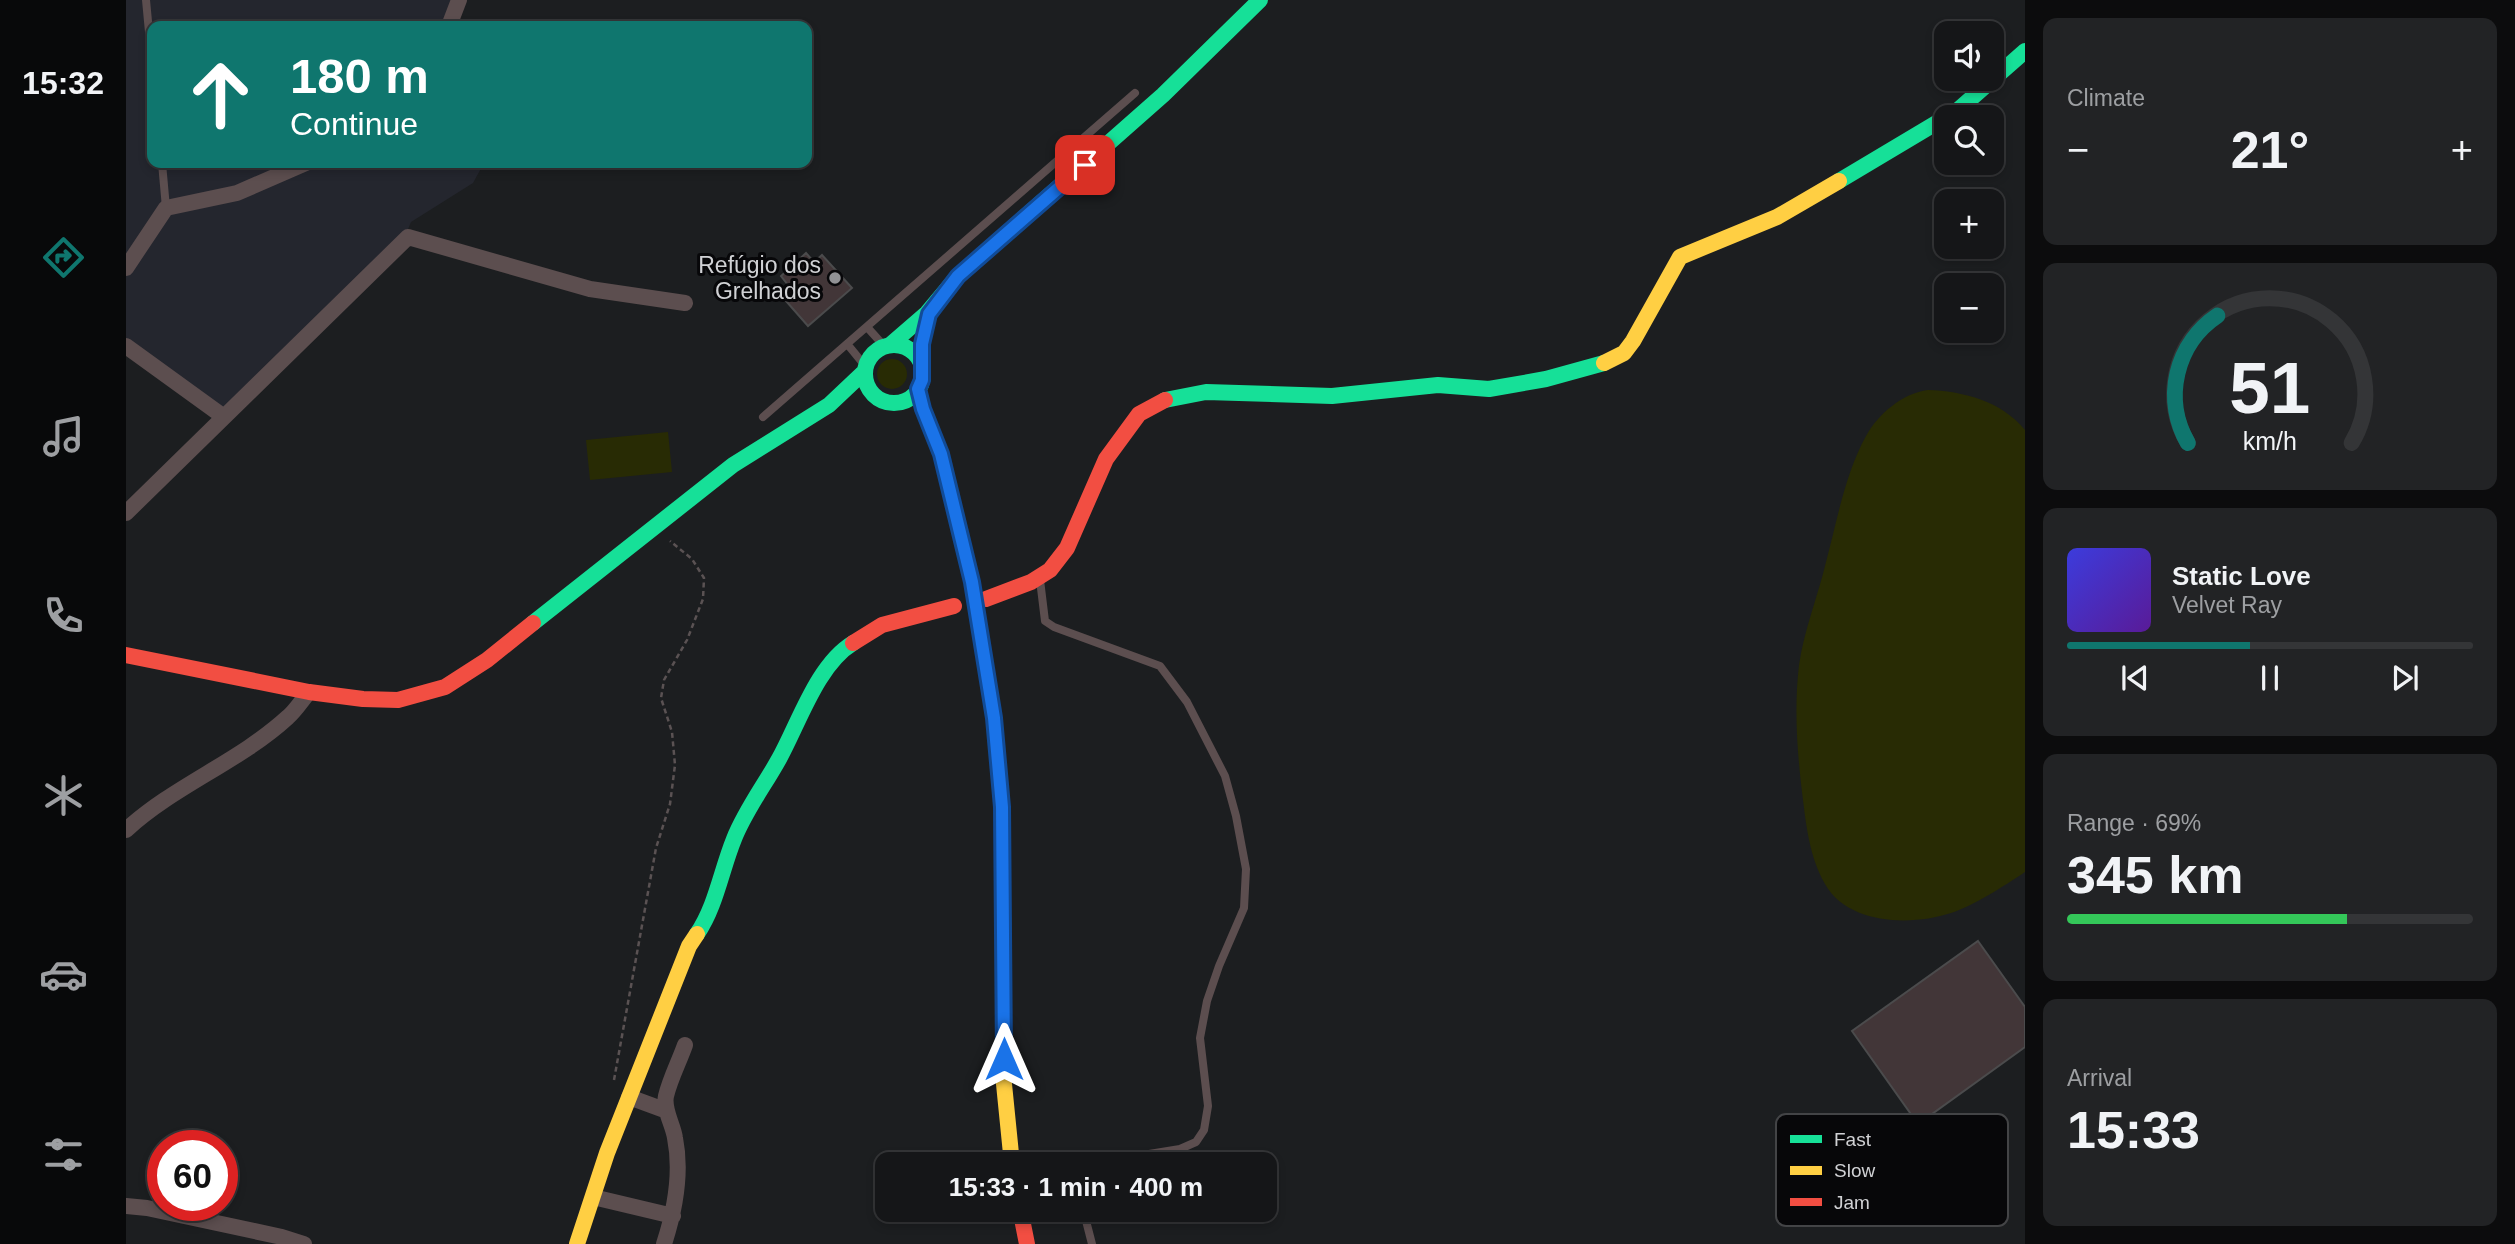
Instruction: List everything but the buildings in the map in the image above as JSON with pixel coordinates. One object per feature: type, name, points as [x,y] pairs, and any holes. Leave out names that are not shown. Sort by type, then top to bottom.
[{"type":"main road","points":[[933,437],[888,401],[871,392],[866,384],[866,370],[872,355],[887,346],[934,304],[958,276],[1163,96],[1259,0]]},
{"type":"main road","points":[[986,599],[1031,582],[1050,570],[1067,548],[1106,459],[1139,414],[1167,398],[1206,392],[1332,396],[1438,385],[1489,389],[1545,379],[1603,364],[1624,353],[1633,341],[1680,257],[1777,217],[1889,152],[1958,110],[2025,51]]},
{"type":"main road","points":[[804,420],[831,410],[908,400],[922,380],[923,339],[934,304]]},
{"type":"main road","points":[[887,346],[900,346],[910,350],[922,364]]},
{"type":"main road","points":[[126,655],[309,692],[363,699],[398,700],[445,687],[487,660],[733,465],[829,405],[866,370]]},
{"type":"main road","points":[[918,389],[941,454],[972,582],[994,718],[1002,807],[1004,1084],[1011,1152]]},
{"type":"main road","points":[[577,1244],[629,1097],[689,946],[709,918],[734,839],[827,666],[845,648],[882,625],[954,606]]},
{"type":"main road","points":[[1023,1222],[1027,1244]]},
{"type":"street","points":[[451,21],[459,0]]},
{"type":"street","points":[[126,268],[166,208],[237,193],[294,168]]},
{"type":"street","points":[[126,513],[408,237],[590,289],[685,303]]},
{"type":"street","points":[[126,346],[224,417]]},
{"type":"street","points":[[126,830],[143,814],[235,757],[289,717],[309,692]]},
{"type":"street","points":[[664,1244],[673,1216],[678,1167],[675,1136],[665,1098],[685,1045]]},
{"type":"street","points":[[629,1097],[667,1111]]},
{"type":"street","points":[[593,1197],[673,1216]]},
{"type":"street","points":[[126,1206],[147,1208],[304,1244]]},
{"type":"lane","points":[[146,0],[148,21]]},
{"type":"lane","points":[[763,417],[1135,93]]},
{"type":"lane","points":[[162,168],[166,208]]},
{"type":"lane","points":[[867,327],[887,346]]},
{"type":"lane","points":[[848,345],[866,370]]},
{"type":"lane","points":[[1040,577],[1045,621],[1054,627],[1160,666],[1187,702],[1225,776],[1236,816],[1246,869],[1244,908],[1219,965],[1207,1001],[1200,1038],[1208,1106],[1204,1130],[1196,1142],[1180,1149],[1161,1152]]},
{"type":"lane","points":[[1086,1222],[1092,1244]]},
{"type":"path","points":[[613,1086],[656,848],[670,804],[674,778],[672,732],[662,698],[664,680],[687,640],[703,599],[704,579],[692,559],[655,528]]},
{"type":"shaded area","points":[[126,0],[464,0],[457,21],[147,21],[147,168],[481,168],[473,183],[411,222],[404,239],[228,413],[126,340]]},
{"type":"green space","points":[[892,359],[903,363],[907,374],[903,385],[892,389],[881,385],[877,374],[881,363]]},
{"type":"green space","points":[[1928,390],[1968,395],[1981,400],[2005,412],[2025,430],[2025,872],[1989,895],[1951,913],[1918,920],[1882,919],[1849,908],[1835,898],[1815,862],[1802,792],[1797,729],[1797,681],[1801,652],[1852,466],[1866,436],[1884,413],[1909,395]]},
{"type":"green space","points":[[668,432],[672,472],[590,480],[586,440]]},
{"type":"traffic: fast","points":[[890,345],[927,313],[958,276],[1163,95],[1260,0]]},
{"type":"traffic: fast","points":[[1839,181],[1958,110],[2025,51]]},
{"type":"traffic: fast","points":[[894,345],[905,347],[918,358],[923,374],[921,385],[910,398],[894,403],[883,401],[870,390],[865,374],[867,363],[878,350],[894,345]]},
{"type":"traffic: fast","points":[[1165,400],[1206,392],[1332,396],[1438,385],[1489,389],[1546,379],[1604,363]]},
{"type":"traffic: fast","points":[[533,623],[733,465],[829,405],[865,371]]},
{"type":"traffic: fast","points":[[697,934],[709,912],[738,829],[779,759],[819,680],[840,653],[853,643]]},
{"type":"traffic: slow","points":[[1604,363],[1624,353],[1633,341],[1680,257],[1777,217],[1839,181]]},
{"type":"traffic: slow","points":[[1003,913],[1004,1084],[1011,1152]]},
{"type":"traffic: slow","points":[[577,1244],[607,1153],[689,946],[697,934]]},
{"type":"traffic: jam","points":[[918,389],[941,454],[972,582],[994,718],[1002,807],[1003,913]]},
{"type":"traffic: jam","points":[[986,599],[1031,582],[1050,570],[1067,548],[1106,459],[1139,414],[1165,400]]},
{"type":"traffic: jam","points":[[853,643],[882,625],[954,606]]},
{"type":"traffic: jam","points":[[126,655],[309,692],[363,699],[398,700],[445,687],[487,660],[533,623]]},
{"type":"traffic: jam","points":[[1023,1222],[1027,1244]]},
{"type":"place","name":"Refúgio dos Grelhados","points":[[835,278]]},
{"type":"route","points":[[1004,1059],[1002,807],[994,718],[972,582],[941,454],[918,389],[923,370],[922,344],[925,326],[934,304],[958,276],[1085,165]]}]
